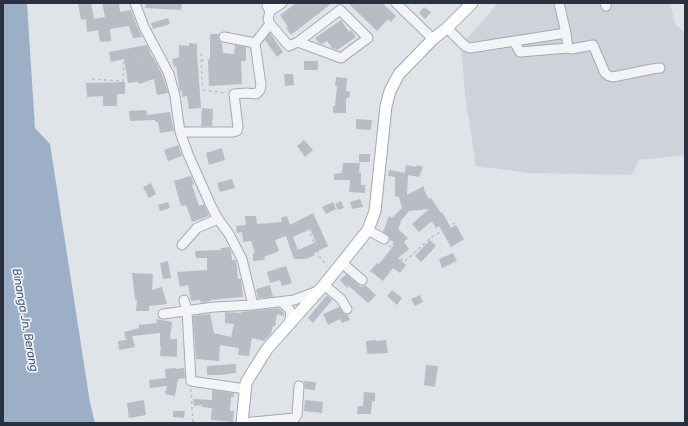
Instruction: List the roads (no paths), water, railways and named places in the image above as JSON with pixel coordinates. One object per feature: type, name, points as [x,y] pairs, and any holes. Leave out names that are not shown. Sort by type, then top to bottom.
[{"type":"main road","points":[[242,423],[245,389],[250,376],[267,349],[325,288],[333,274],[345,265],[375,234],[386,106],[390,91],[399,74],[433,39],[447,28],[472,3]]},
{"type":"street","points":[[135,3],[144,27],[168,74],[175,96],[180,132],[188,154],[218,220],[229,234],[242,259],[253,305]]},
{"type":"street","points":[[282,3],[270,7],[268,19],[270,24],[288,45],[291,46],[298,42],[340,10],[368,38],[341,58],[298,42]]},
{"type":"street","points":[[396,3],[433,39]]},
{"type":"street","points":[[560,3],[568,48]]},
{"type":"street","points":[[180,132],[237,131],[238,127],[234,94],[256,94],[260,90],[261,85],[255,42],[270,24]]},
{"type":"street","points":[[447,28],[467,47],[566,33]]},
{"type":"street","points":[[224,37],[255,42]]},
{"type":"street","points":[[514,41],[520,52],[568,48],[574,49],[593,45],[605,73],[614,77],[660,68]]},
{"type":"street","points":[[182,245],[197,228],[218,220]]},
{"type":"street","points":[[345,265],[362,280]]},
{"type":"street","points":[[163,314],[214,307],[282,302],[300,298],[325,288],[341,300],[347,309]]},
{"type":"street","points":[[184,300],[187,311],[191,381],[245,389]]},
{"type":"street","points":[[282,302],[289,309],[290,313],[288,326]]},
{"type":"street","points":[[242,423],[295,418],[297,415],[299,386]]},
{"type":"water","name":"Binanga Jn. Berang","points":[[3,3],[27,3],[35,128],[50,144],[90,403],[95,423],[3,423]]}]
